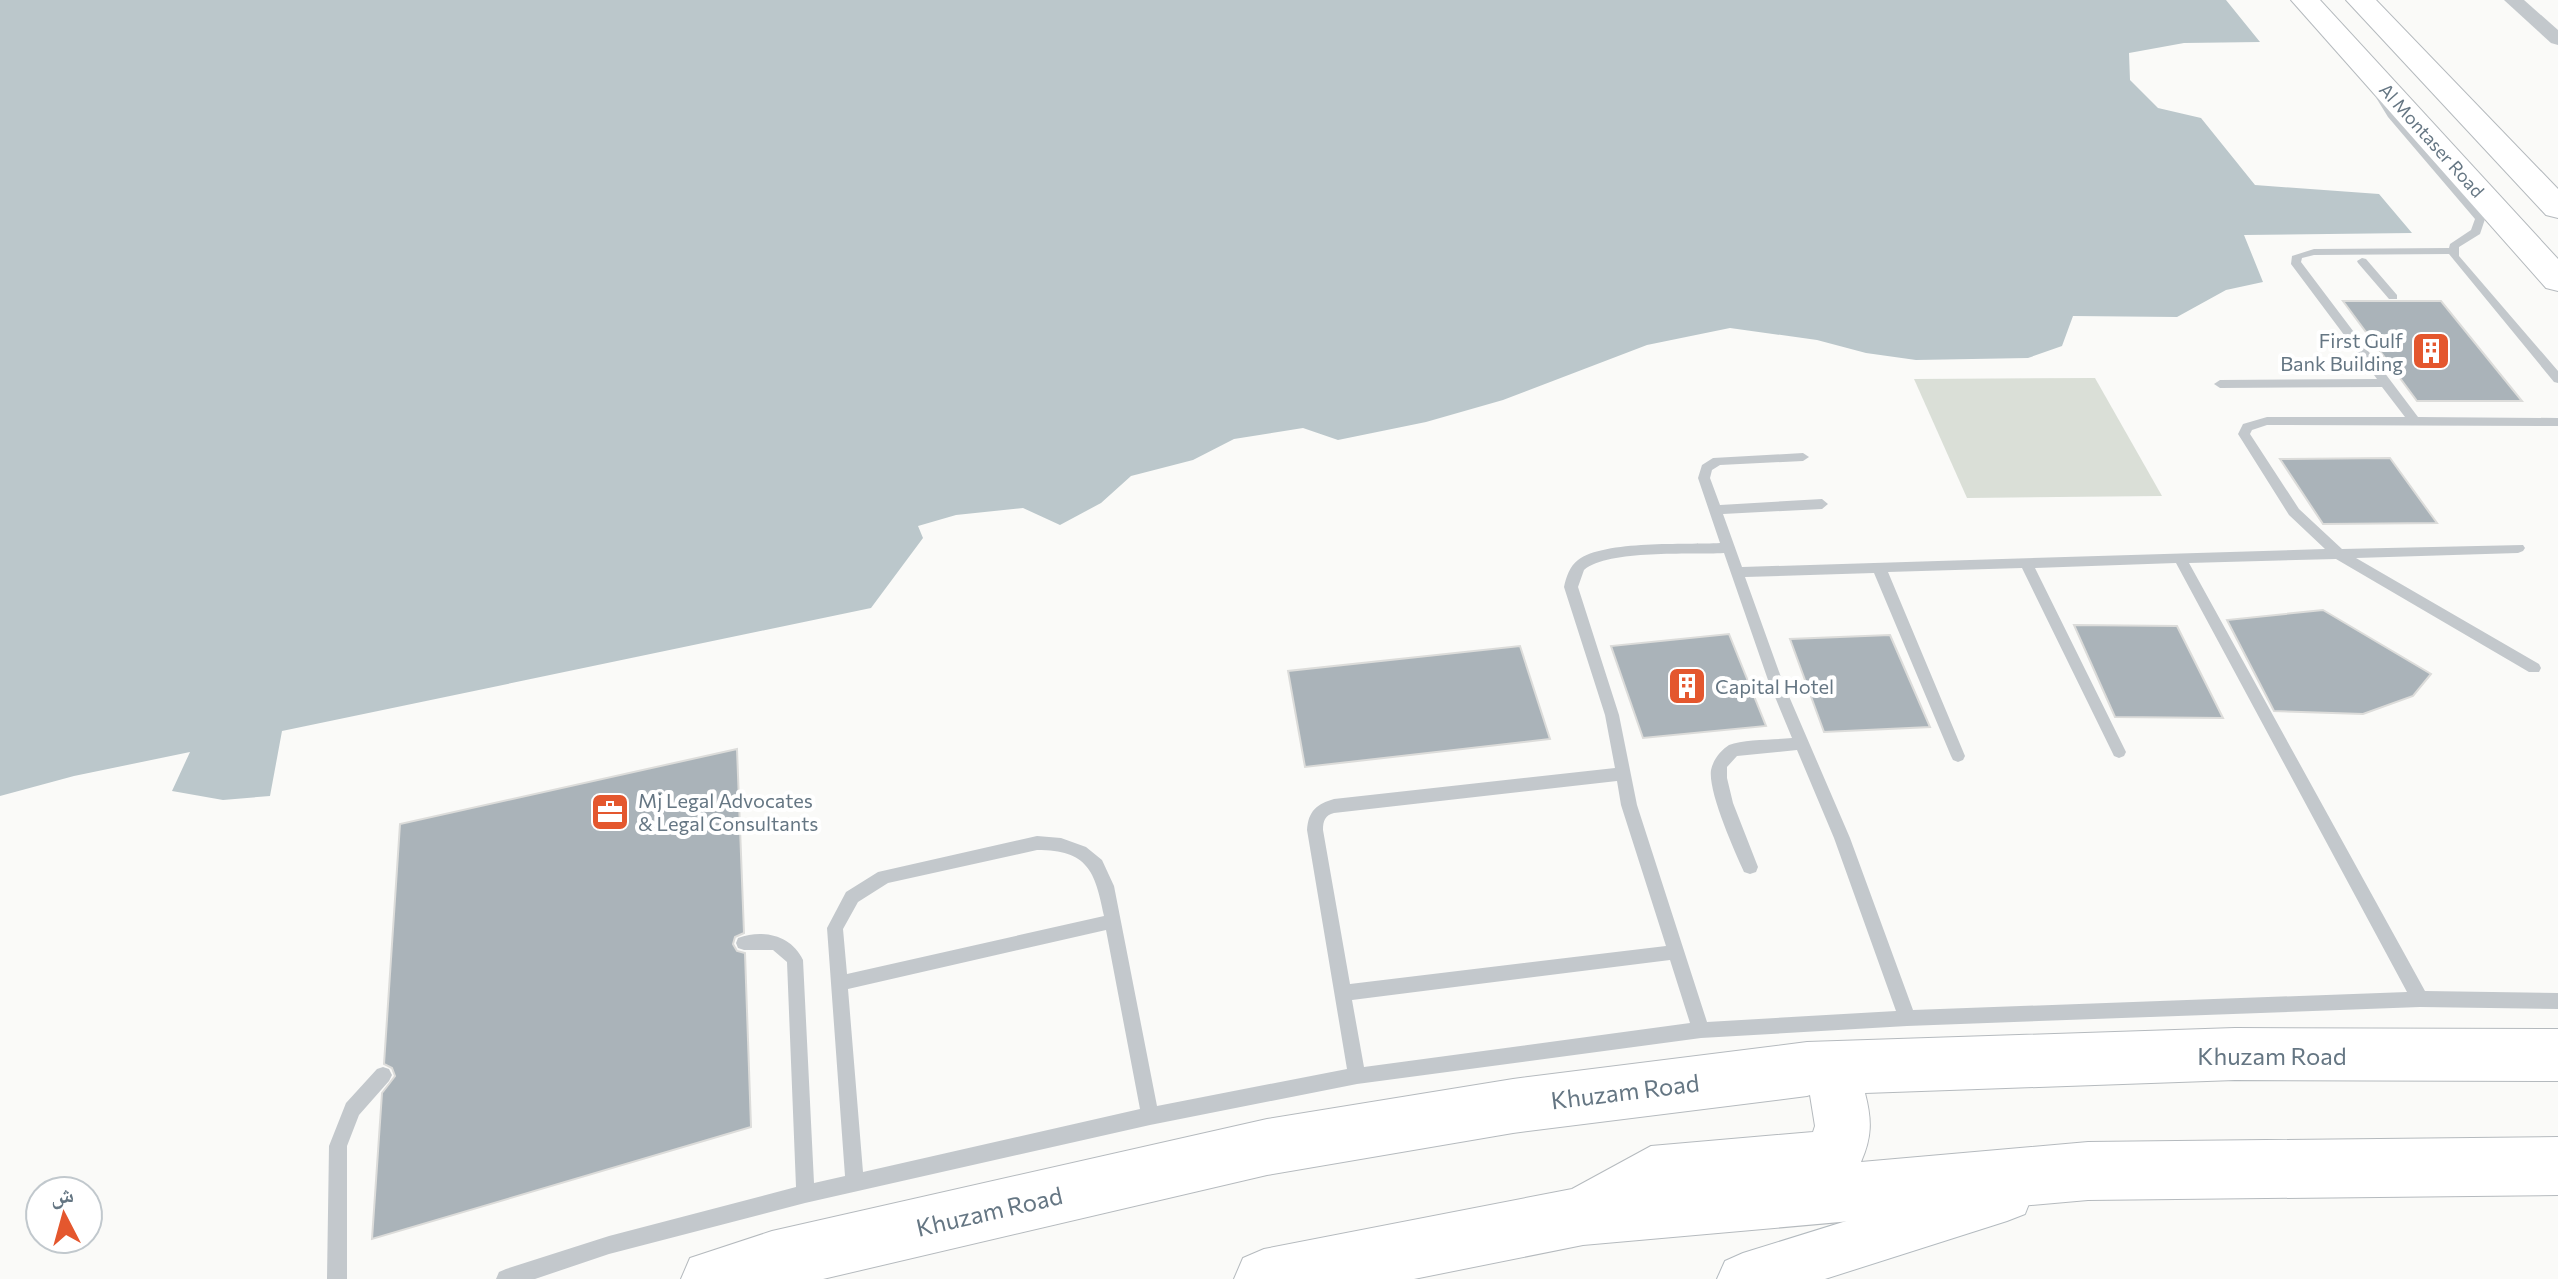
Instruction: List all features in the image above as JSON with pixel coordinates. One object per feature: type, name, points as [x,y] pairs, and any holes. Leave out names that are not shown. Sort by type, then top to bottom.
[{"type":"main road","name":"Al Montaser Road","points":[[2305,0],[2558,280]]},
{"type":"main road","points":[[2360,0],[2558,208]]},
{"type":"main road","name":"Khuzam Road","points":[[711,1279],[772,1261],[1267,1147],[1513,1106],[1807,1069],[2235,1054],[2558,1055]]},
{"type":"main road","points":[[1583,1216],[1651,1175],[1813,1161],[1832,1155],[1842,1140],[1843,1122],[1830,1069]]},
{"type":"main road","points":[[1264,1279],[1583,1216],[2088,1171],[2558,1166]]},
{"type":"street","points":[[2513,0],[2557,38]]},
{"type":"street","points":[[1743,1279],[2088,1171]]},
{"type":"lane","points":[[2370,72],[2377,93],[2391,115],[2480,219],[2476,232],[2458,242],[2455,255]]},
{"type":"lane","points":[[2295,262],[2297,256],[2314,252],[2455,255],[2558,379]]},
{"type":"lane","points":[[2295,262],[2455,255]]},
{"type":"lane","points":[[2362,261],[2393,297]]},
{"type":"lane","points":[[2295,262],[2415,422]]},
{"type":"lane","points":[[2220,384],[2385,383]]},
{"type":"lane","points":[[2534,668],[2339,554],[2287,502],[2244,434],[2247,427],[2267,421],[2558,422]]},
{"type":"lane","points":[[1803,457],[1724,459],[1711,464],[1704,478],[1775,680],[1842,838],[1907,1018]]},
{"type":"lane","points":[[1715,510],[1822,504]]},
{"type":"lane","points":[[1701,1030],[1621,774],[1612,715],[1574,600],[1573,576],[1590,559],[1604,555],[1728,548]]},
{"type":"lane","points":[[1737,572],[2518,548]]},
{"type":"lane","points":[[2180,559],[2420,999]]},
{"type":"lane","points":[[2026,563],[2119,752]]},
{"type":"lane","points":[[1879,568],[1958,756]]},
{"type":"lane","points":[[1750,867],[1722,788],[1719,766],[1724,757],[1734,750],[1803,743]]},
{"type":"lane","points":[[1357,1076],[1314,823],[1321,811],[1334,806],[1621,774]]},
{"type":"lane","points":[[855,1183],[835,936],[842,912],[852,897],[884,877],[1037,843],[1057,842],[1075,847],[1090,857],[1101,870],[1113,921],[1150,1116]]},
{"type":"lane","points":[[838,984],[1113,921]]},
{"type":"lane","points":[[744,943],[770,941],[781,945],[795,960],[805,1194]]},
{"type":"lane","points":[[1343,993],[1676,952]]},
{"type":"lane","points":[[506,1279],[609,1245],[805,1194],[1150,1116],[1357,1076],[1701,1030],[1907,1018],[2420,999],[2558,1001]]},
{"type":"lane","points":[[337,1279],[338,1146],[352,1109],[383,1075]]},
{"type":"shaded area","points":[[0,0],[2226,0],[2260,42],[2184,43],[2129,53],[2130,80],[2158,108],[2201,118],[2255,185],[2379,194],[2412,233],[2244,235],[2263,282],[2226,290],[2177,317],[2073,316],[2062,346],[2028,358],[1916,360],[1866,353],[1817,340],[1730,328],[1647,345],[1503,400],[1426,422],[1338,440],[1303,428],[1234,439],[1193,460],[1131,476],[1101,503],[1060,525],[1023,508],[956,515],[918,526],[923,538],[871,608],[282,731],[270,796],[223,800],[172,791],[190,752],[74,776],[0,796]]},
{"type":"shaded area","points":[[2095,378],[2162,496],[1967,498],[1914,379]]},
{"type":"building","name":"First Gulf Bank Building","points":[[2343,301],[2441,301],[2522,401],[2417,401]]},
{"type":"building","points":[[2390,458],[2437,523],[2323,524],[2280,459]]},
{"type":"building","points":[[2323,610],[2431,674],[2413,696],[2363,714],[2274,711],[2227,620]]},
{"type":"building","points":[[2074,625],[2177,626],[2223,718],[2115,717]]},
{"type":"building","name":"Capital Hotel","points":[[1729,634],[1766,726],[1643,738],[1611,646]]},
{"type":"building","points":[[1890,635],[1930,727],[1824,732],[1790,639]]},
{"type":"building","points":[[1520,646],[1550,739],[1305,767],[1288,671]]},
{"type":"building","points":[[737,749],[744,933],[735,937],[733,944],[737,951],[745,953],[751,1127],[372,1239],[382,1093],[395,1076],[392,1068],[384,1064],[400,824]]},
{"type":"place","name":"First Gulf Bank Building","points":[[2431,351]]},
{"type":"place","name":"Capital Hotel","points":[[1687,686]]},
{"type":"place","name":"Mj Legal Advocates & Legal Consultants","points":[[610,812]]}]
